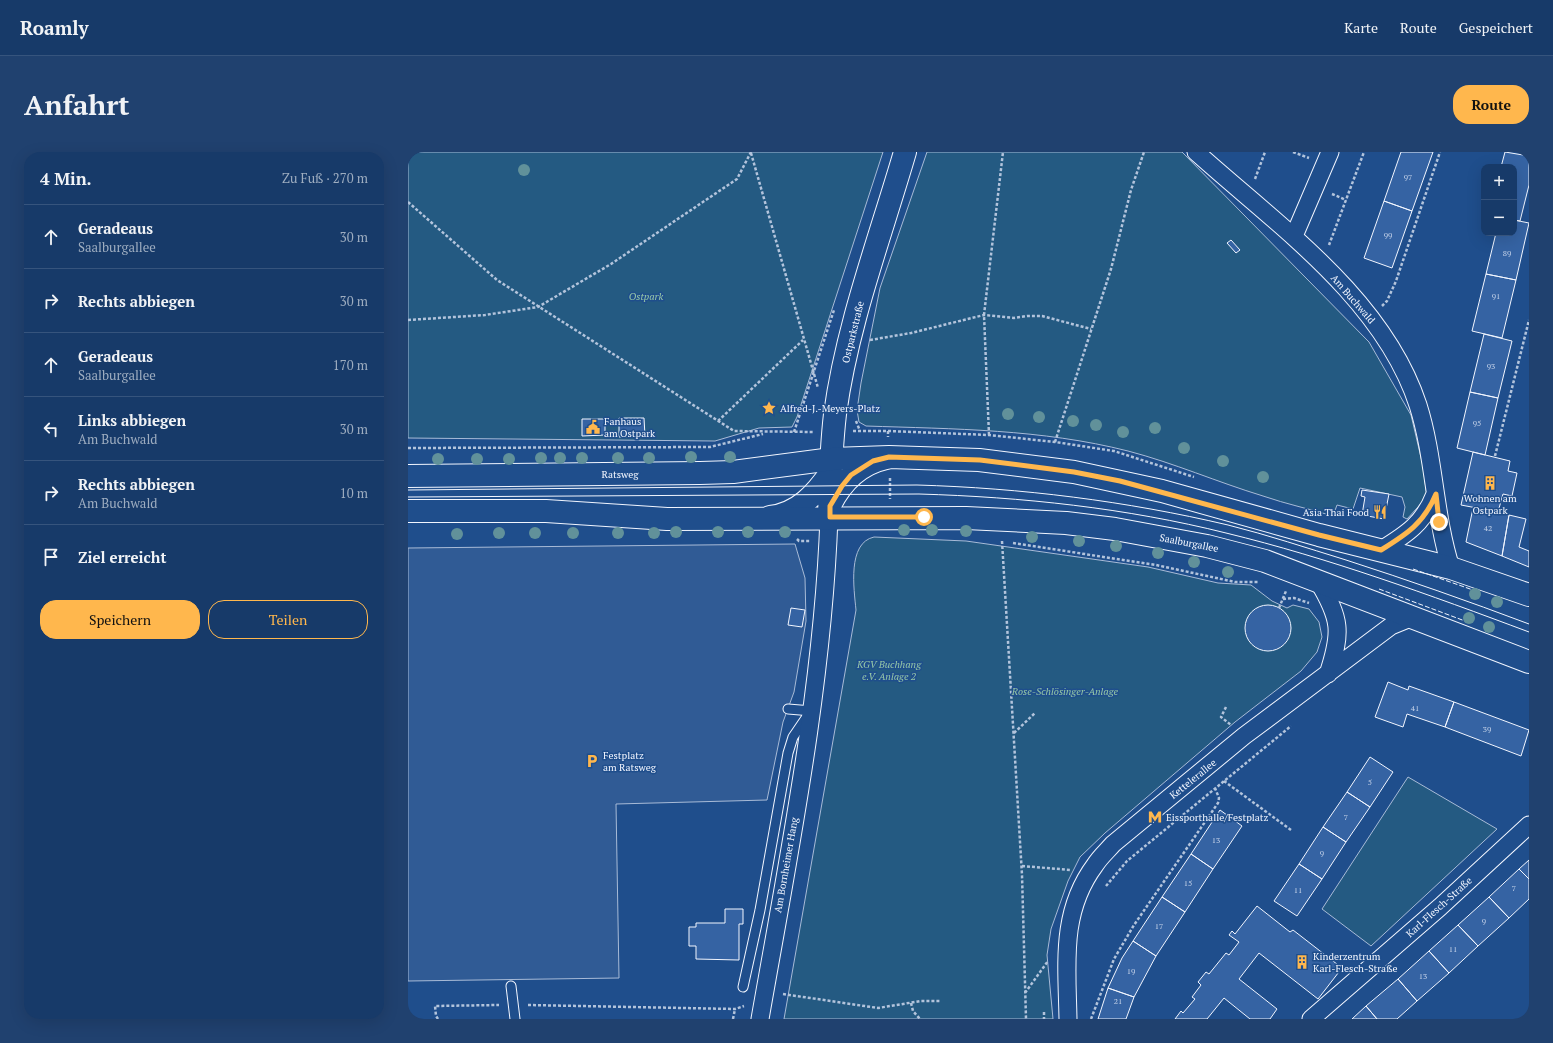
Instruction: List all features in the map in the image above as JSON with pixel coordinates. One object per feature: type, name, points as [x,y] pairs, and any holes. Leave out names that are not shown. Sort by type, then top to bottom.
[{"type":"main road","name":"Ostparkstraße","points":[[830,512],[831,466],[835,414],[846,360],[865,284],[905,152]]},
{"type":"main road","points":[[760,519],[779,516],[796,509],[814,495],[831,466],[889,465],[980,460],[1074,472],[1120,481],[1319,535],[1451,568],[1529,595]]},
{"type":"main road","points":[[408,511],[546,511],[667,519],[760,519],[830,512],[836,494],[851,475],[873,461],[889,465]]},
{"type":"main road","name":"Ratsweg","points":[[408,476],[700,473],[831,466]]},
{"type":"main road","name":"Saalburgallee","points":[[830,512],[1066,523],[1115,529],[1207,546],[1265,561],[1524,657]]},
{"type":"street","name":"Am Buchwald","points":[[1196,152],[1246,198],[1294,236],[1322,264],[1370,318],[1391,345],[1406,373],[1426,434],[1442,535],[1451,568]]},
{"type":"street","points":[[1294,236],[1323,156]]},
{"type":"street","points":[[1381,550],[1406,534],[1420,522],[1436,494]]},
{"type":"street","name":"Am Bornheimer Hang","points":[[760,1019],[812,711],[825,605],[830,512]]},
{"type":"street","points":[[1318,581],[1338,620],[1334,654],[1328,674]]},
{"type":"street","name":"Kettelerallee","points":[[1068,1019],[1067,936],[1071,912],[1094,865],[1113,844],[1232,746],[1391,626],[1413,617]]},
{"type":"street","name":"Karl-Flesch-Straße","points":[[1311,1019],[1440,907],[1529,825]]},
{"type":"lane","points":[[788,709],[812,711]]},
{"type":"lane","name":"Am Bornheimer Hang","points":[[743,987],[760,910],[788,753],[793,738],[812,711]]},
{"type":"lane","points":[[511,986],[515,1019]]},
{"type":"path","points":[[989,435],[984,315],[1003,152]]},
{"type":"path","points":[[1055,442],[1111,269],[1131,190],[1144,152]]},
{"type":"path","points":[[1253,185],[1265,152]]},
{"type":"path","points":[[1293,152],[1323,156]]},
{"type":"path","points":[[1322,264],[1364,152]]},
{"type":"path","points":[[1387,301],[1440,152]]},
{"type":"path","points":[[408,320],[485,315],[538,307],[611,264],[737,179],[751,153]]},
{"type":"path","points":[[751,153],[812,374]]},
{"type":"path","points":[[1329,193],[1346,200]]},
{"type":"path","points":[[408,202],[497,280],[734,432],[805,432]]},
{"type":"path","points":[[867,340],[911,333],[984,315],[1014,318],[1042,316],[1091,329]]},
{"type":"path","points":[[1495,456],[1529,320]]},
{"type":"path","points":[[718,421],[803,340]]},
{"type":"path","points":[[408,448],[710,447],[752,435],[769,433]]},
{"type":"path","points":[[889,465],[890,505]]},
{"type":"path","points":[[1026,1019],[1022,866],[1002,541],[1156,565],[1235,582],[1260,582]]},
{"type":"path","points":[[1278,608],[1288,585]]},
{"type":"path","points":[[1283,599],[1294,598],[1313,606]]},
{"type":"path","points":[[1221,717],[1226,707]]},
{"type":"path","points":[[1014,733],[1035,713]]},
{"type":"path","points":[[1102,891],[1127,861],[1295,723]]},
{"type":"path","points":[[1224,781],[1291,830]]},
{"type":"path","points":[[1091,1019],[1114,959],[1139,919],[1218,803],[1219,798],[1216,788]]},
{"type":"path","points":[[1022,866],[1073,870]]},
{"type":"path","points":[[1025,993],[1051,957]]},
{"type":"path","points":[[779,993],[878,1008],[911,1003],[941,1001]]},
{"type":"path","points":[[911,1003],[914,1011],[920,1019]]},
{"type":"path","points":[[438,1019],[436,1016],[435,1006],[514,1004],[735,1008],[733,1019]]},
{"type":"path","points":[[1044,1012],[1044,1019]]},
{"type":"green space","name":"Ostpark","points":[[408,152],[883,152],[797,417],[792,427],[759,428],[715,441],[408,438]]},
{"type":"green space","points":[[927,152],[1182,152],[1369,342],[1411,415],[1423,466],[1427,497],[1407,519],[1403,517],[1405,507],[1402,497],[1360,488],[1353,509],[1337,505],[1333,516],[1246,491],[1145,456],[1095,444],[1030,434],[965,429],[866,426],[859,422],[857,410],[861,383],[880,288]]},
{"type":"green space","name":"Rose-Schlösinger-Anlage","points":[[874,537],[966,541],[1148,567],[1218,583],[1251,585],[1272,601],[1287,608],[1293,605],[1309,609],[1319,622],[1322,637],[1317,652],[1301,671],[1235,722],[1105,833],[1080,857],[1068,881],[1051,929],[1047,955],[1053,1019],[784,1019],[856,610],[854,568],[856,557],[865,541]]},
{"type":"green space","points":[[1408,777],[1497,829],[1371,946],[1322,909]]},
{"type":"shaded area","name":"Festplatz am Ratsweg","points":[[795,544],[805,578],[806,621],[794,692],[783,722],[767,800],[616,804],[619,978],[408,981],[408,548]]},
{"type":"building","points":[[1401,152],[1433,152],[1412,211],[1384,201]]},
{"type":"building","points":[[1505,152],[1529,156],[1529,185],[1520,221],[1517,220],[1517,164],[1502,164]]},
{"type":"building","points":[[1384,201],[1412,211],[1392,268],[1364,258]]},
{"type":"building","points":[[1517,221],[1529,223],[1516,280],[1486,274],[1495,236],[1517,236]]},
{"type":"building","points":[[1231,240],[1240,250],[1236,253],[1227,243]]},
{"type":"building","points":[[1486,274],[1516,280],[1502,338],[1472,331]]},
{"type":"building","points":[[1484,334],[1512,341],[1498,398],[1470,392]]},
{"type":"building","points":[[1470,392],[1498,398],[1485,455],[1457,448]]},
{"type":"building","points":[[619,418],[644,418],[645,436],[619,437]]},
{"type":"building","name":"Fanhaus am Ostpark","points":[[582,419],[605,419],[605,435],[582,436]]},
{"type":"building","name":"Wohnen am Ostpark","points":[[1473,452],[1510,461],[1508,471],[1517,473],[1512,496],[1503,494],[1498,512],[1461,505]]},
{"type":"building","points":[[1362,490],[1389,494],[1384,519],[1362,515],[1365,497],[1361,496]]},
{"type":"building","name":"Wohnen am Ostpark","points":[[1473,508],[1509,515],[1502,556],[1466,542]]},
{"type":"building","name":"Wohnen am Ostpark","points":[[1509,515],[1526,519],[1519,547],[1529,551],[1529,567],[1502,556]]},
{"type":"building","points":[[1273,605],[1285,611],[1290,619],[1290,637],[1285,645],[1277,650],[1263,651],[1251,645],[1246,637],[1245,623],[1251,611],[1259,606]]},
{"type":"building","points":[[791,608],[805,610],[802,627],[788,625]]},
{"type":"building","points":[[1388,682],[1408,690],[1409,686],[1454,702],[1445,727],[1407,714],[1403,727],[1375,717]]},
{"type":"building","points":[[1454,702],[1529,730],[1521,756],[1445,727]]},
{"type":"building","points":[[1370,757],[1393,772],[1370,807],[1347,792]]},
{"type":"building","points":[[1347,792],[1370,807],[1346,842],[1323,827]]},
{"type":"building","points":[[1220,810],[1242,826],[1213,869],[1191,854]]},
{"type":"building","points":[[1323,827],[1346,842],[1322,879],[1299,864]]},
{"type":"building","points":[[1191,854],[1213,869],[1185,912],[1162,897]]},
{"type":"building","points":[[1529,860],[1529,879],[1519,869]]},
{"type":"building","points":[[1299,864],[1322,879],[1297,916],[1274,901]]},
{"type":"building","points":[[1519,869],[1529,879],[1529,899],[1509,918],[1489,897]]},
{"type":"building","points":[[1162,897],[1185,912],[1156,956],[1133,941]]},
{"type":"building","points":[[1489,897],[1509,918],[1478,946],[1458,925]]},
{"type":"building","name":"Kinderzentrum Karl-Flesch-Straße","points":[[1257,906],[1290,932],[1293,930],[1342,968],[1318,999],[1259,953],[1239,979],[1277,1009],[1270,1019],[1250,1019],[1224,998],[1207,1019],[1175,1019],[1181,1011],[1183,1013],[1195,999],[1192,997],[1201,985],[1198,982],[1206,972],[1209,974],[1226,953],[1229,955],[1239,942],[1229,935],[1232,931],[1235,934]]},
{"type":"building","points":[[725,909],[743,909],[743,924],[739,924],[739,960],[696,959],[696,946],[689,946],[689,927],[696,927],[696,923],[725,923]]},
{"type":"building","points":[[1458,925],[1478,946],[1449,973],[1429,951]]},
{"type":"building","points":[[1133,941],[1156,956],[1134,997],[1108,988],[1122,958]]},
{"type":"building","points":[[1429,951],[1449,973],[1417,1001],[1398,979]]},
{"type":"building","points":[[1398,979],[1417,1001],[1397,1019],[1377,1019],[1366,1006]]},
{"type":"building","points":[[1108,988],[1134,997],[1126,1019],[1098,1019]]},
{"type":"building","points":[[1366,1006],[1377,1019],[1352,1019]]},
{"type":"tram line","points":[[408,490],[917,485],[995,489],[1073,497],[1151,509],[1228,525],[1258,533],[1392,575],[1529,624]]},
{"type":"tram line","points":[[408,497],[919,494],[996,498],[1074,505],[1112,510],[1188,524],[1265,543],[1379,578],[1529,632]]},
{"type":"fence","points":[[1413,569],[1473,590]]},
{"type":"fence","points":[[1379,589],[1465,621]]},
{"type":"place","name":"Alfred-J.-Meyers-Platz","points":[[769,408]]},
{"type":"place","name":"Fanhaus am Ostpark","points":[[593,427]]},
{"type":"place","name":"Wohnen am Ostpark","points":[[1490,483]]},
{"type":"place","name":"Asia Thai Food","points":[[1380,512]]},
{"type":"place","name":"Festplatz am Ratsweg","points":[[592,761]]},
{"type":"place","name":"Eissporthalle/Festplatz","points":[[1155,817]]},
{"type":"place","name":"Kinderzentrum Karl-Flesch-Straße","points":[[1302,962]]},
{"type":"route","points":[[924,517],[830,517],[830,506],[836,494],[851,475],[873,461],[889,457],[936,458],[980,460],[1074,472],[1120,481],[1162,491],[1319,535],[1381,550],[1406,534],[1420,522],[1436,494],[1439,522]]},
{"type":"park label","name":"KGV Buchhang e.V. Anlage 2","points":[[889,670]]}]
